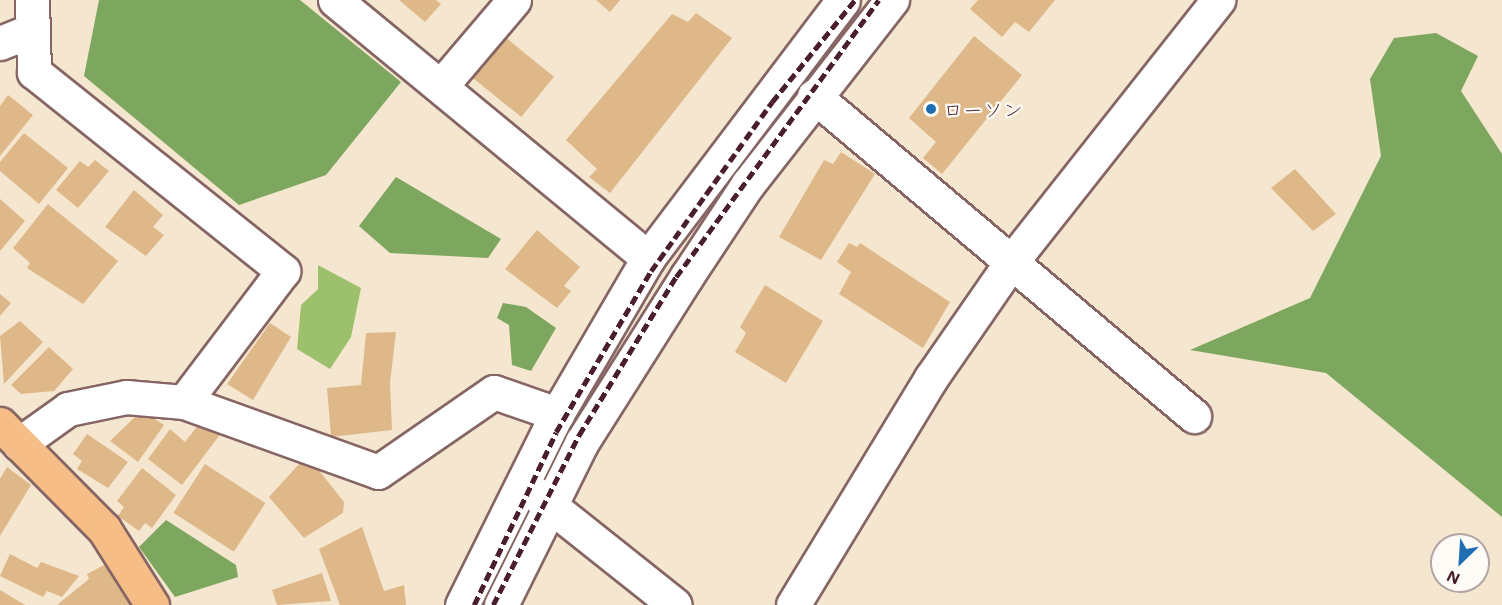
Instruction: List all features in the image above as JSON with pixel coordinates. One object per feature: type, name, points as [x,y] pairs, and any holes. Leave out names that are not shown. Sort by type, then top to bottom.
[{"type":"main road","points":[[9,434],[104,529],[152,605]]},
{"type":"street","points":[[335,0],[648,258]]},
{"type":"street","points":[[441,86],[514,0]]},
{"type":"street","points":[[462,605],[557,414],[648,258],[843,0]]},
{"type":"street","points":[[501,605],[550,505],[600,411],[687,276],[814,96],[892,0]]},
{"type":"street","points":[[793,605],[931,378],[1012,261],[1218,0]]},
{"type":"street","points":[[0,43],[32,15]]},
{"type":"street","points":[[32,15],[34,72],[283,271],[184,402]]},
{"type":"street","points":[[814,96],[1194,416]]},
{"type":"street","points":[[9,434],[68,409],[126,397],[184,402],[378,472],[494,392],[557,414]]},
{"type":"street","points":[[522,483],[675,605]]},
{"type":"green space","points":[[99,0],[300,0],[401,82],[326,175],[239,205],[84,76]]},
{"type":"green space","points":[[1436,33],[1478,56],[1461,91],[1502,154],[1502,517],[1326,373],[1190,350],[1310,298],[1381,156],[1370,79],[1394,38]]},
{"type":"green space","points":[[396,177],[501,239],[488,258],[390,253],[359,226]]},
{"type":"green space","points":[[318,265],[361,288],[351,337],[330,369],[297,349],[301,305],[318,289]]},
{"type":"green space","points":[[503,303],[526,307],[556,328],[531,371],[512,365],[509,325],[497,318]]},
{"type":"green space","points":[[166,520],[236,565],[238,577],[175,597],[139,547]]},
{"type":"building","points":[[399,0],[436,0],[441,4],[425,22]]},
{"type":"building","points":[[596,0],[620,0],[610,12]]},
{"type":"building","points":[[978,0],[1055,0],[1029,32],[1015,22],[1002,37],[970,9]]},
{"type":"building","points":[[696,13],[732,38],[610,193],[589,177],[597,169],[566,140],[672,14],[688,22]]},
{"type":"building","points":[[974,36],[1022,75],[942,174],[923,158],[936,142],[909,118]]},
{"type":"building","points":[[505,37],[554,77],[521,117],[472,77]]},
{"type":"building","points":[[8,95],[33,115],[0,156],[0,106]]},
{"type":"building","points":[[24,133],[68,168],[39,204],[0,171],[0,162]]},
{"type":"building","points":[[841,152],[875,174],[821,260],[779,237],[824,160],[833,164]]},
{"type":"building","points":[[95,160],[109,171],[78,208],[56,190],[80,161],[88,167]]},
{"type":"building","points":[[1295,169],[1336,214],[1313,231],[1271,188]]},
{"type":"building","points":[[134,190],[163,215],[153,227],[164,235],[146,256],[105,227]]},
{"type":"building","points":[[0,199],[25,221],[0,251]]},
{"type":"building","points":[[48,204],[118,261],[83,304],[27,268],[30,263],[13,248]]},
{"type":"building","points":[[537,230],[580,267],[564,286],[571,291],[557,308],[505,269]]},
{"type":"building","points":[[849,243],[857,247],[860,243],[950,302],[923,348],[839,294],[851,272],[837,262]]},
{"type":"building","points":[[765,285],[823,321],[786,383],[735,352],[746,333],[740,327]]},
{"type":"building","points":[[0,294],[11,303],[0,316]]},
{"type":"building","points":[[20,321],[43,342],[4,384],[0,336]]},
{"type":"building","points":[[270,323],[291,337],[253,400],[227,384]]},
{"type":"building","points":[[396,332],[390,383],[392,430],[331,437],[327,388],[361,385],[366,333]]},
{"type":"building","points":[[49,347],[73,369],[54,391],[21,394],[11,385]]},
{"type":"building","points":[[135,417],[152,417],[164,425],[138,462],[110,441]]},
{"type":"building","points":[[199,424],[222,432],[182,485],[148,459],[170,429],[185,442]]},
{"type":"building","points":[[87,434],[128,462],[108,488],[77,469],[82,461],[73,454]]},
{"type":"building","points":[[300,463],[313,463],[344,502],[343,513],[304,538],[269,497]]},
{"type":"building","points":[[205,464],[265,503],[234,552],[173,513]]},
{"type":"building","points":[[7,467],[31,485],[0,536],[0,479]]},
{"type":"building","points":[[142,468],[176,495],[152,528],[145,523],[139,531],[118,516],[124,507],[117,501]]},
{"type":"building","points":[[362,527],[384,591],[404,585],[406,605],[340,605],[319,549]]},
{"type":"building","points":[[10,554],[37,568],[41,562],[79,576],[62,597],[47,591],[43,597],[0,576]]},
{"type":"building","points":[[108,563],[131,605],[57,605],[89,579],[87,574]]},
{"type":"building","points":[[322,573],[331,601],[277,605],[272,590]]},
{"type":"building","points":[[0,590],[25,605],[0,605]]},
{"type":"railway","points":[[474,605],[556,432],[651,271],[772,102],[855,0]]},
{"type":"railway","points":[[493,605],[579,435],[676,277],[879,0]]},
{"type":"place","name":"ローソン","points":[[931,109]]}]
